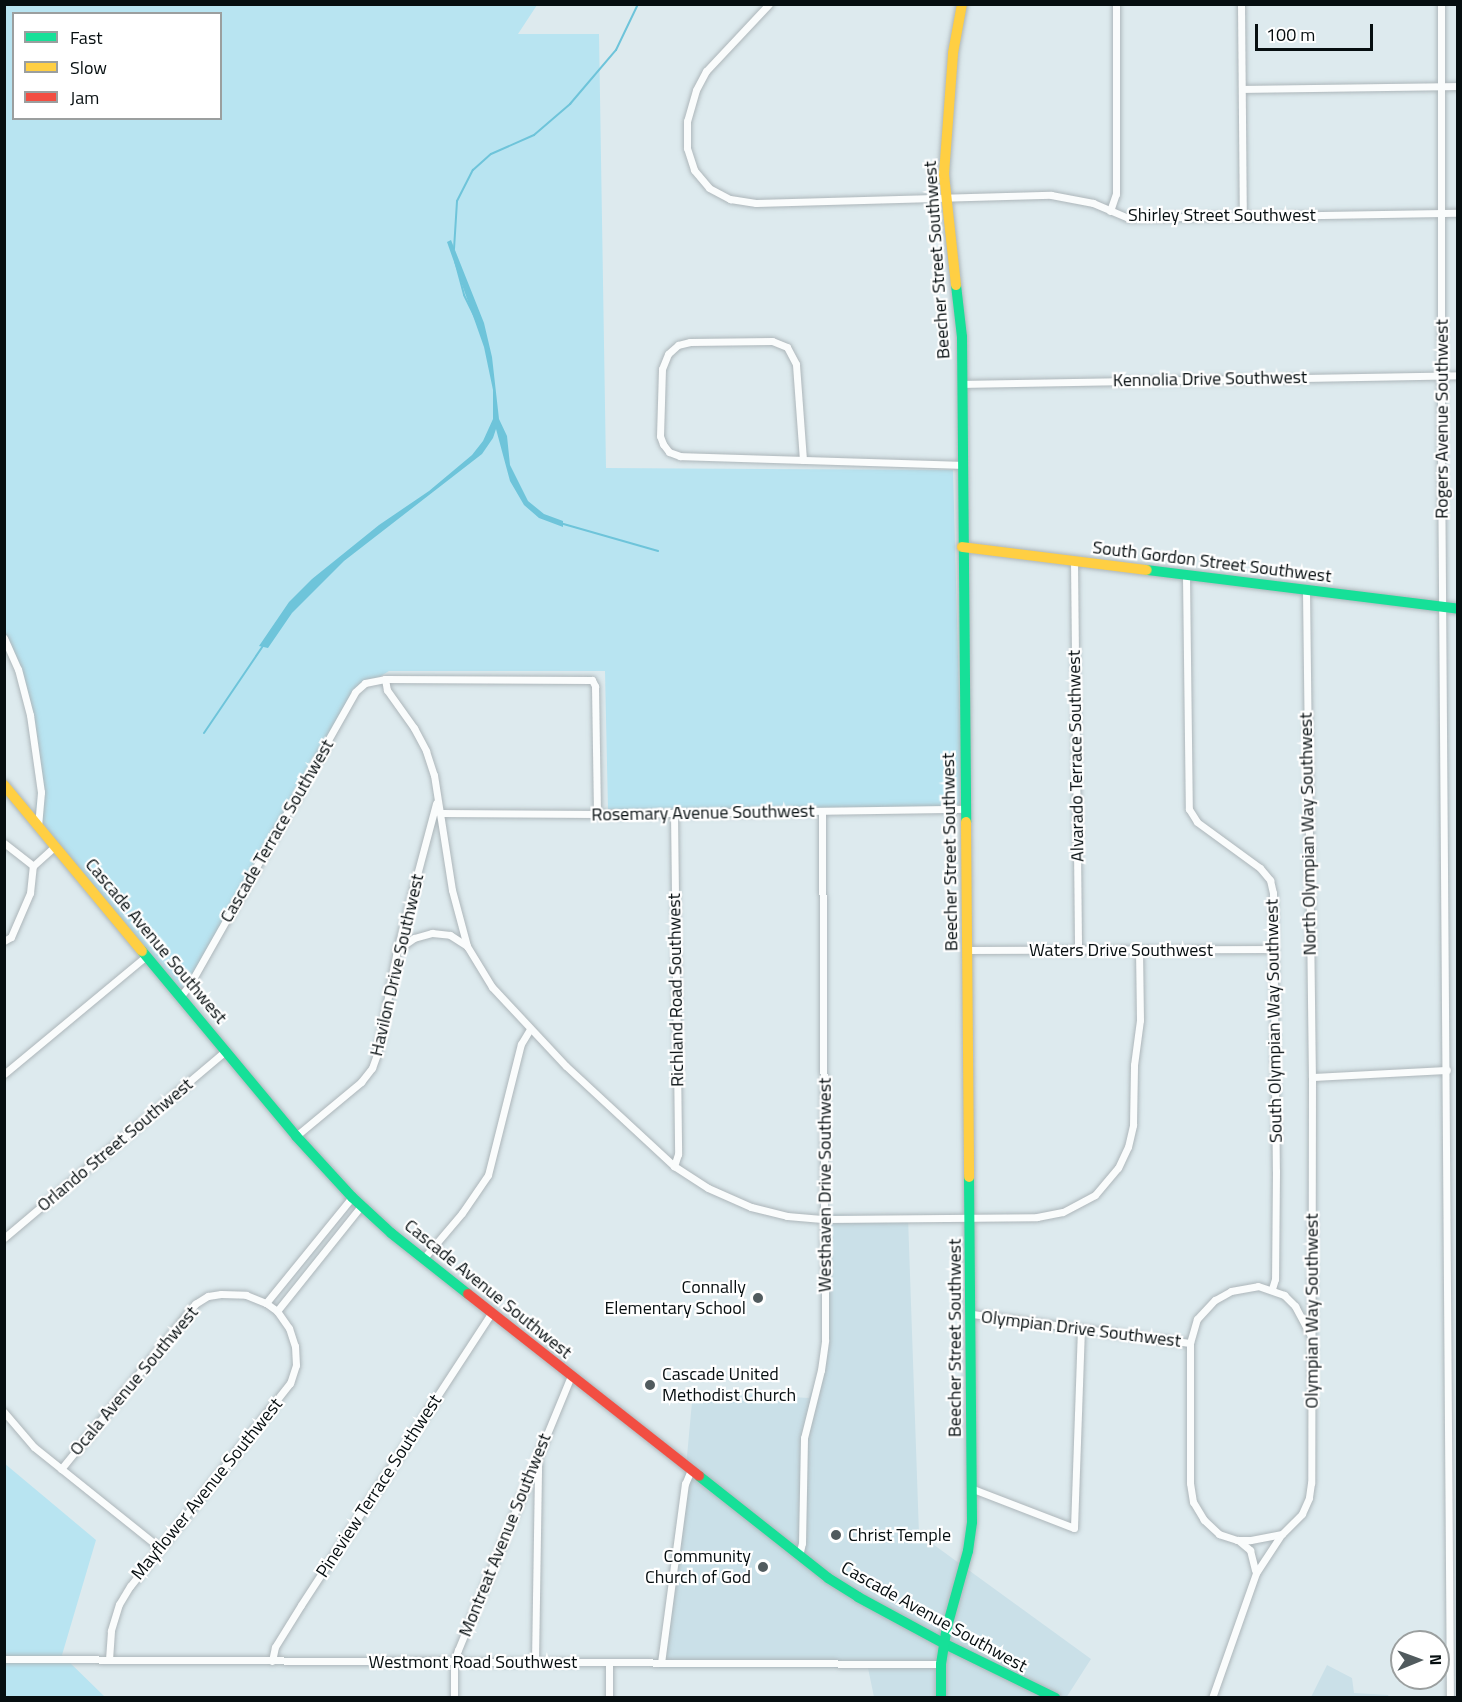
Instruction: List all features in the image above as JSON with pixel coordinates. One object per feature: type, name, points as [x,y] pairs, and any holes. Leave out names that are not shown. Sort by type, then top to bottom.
[{"type":"street","name":"Shirley Street Southwest","points":[[769,4],[715,59],[696,90],[687,121],[687,148],[694,170],[701,181],[730,199],[756,203],[1051,195],[1093,204],[1128,218],[1458,213]]},
{"type":"street","name":"Beecher Street Southwest","points":[[941,1698],[941,1664],[968,1551],[973,1489],[962,384],[960,309],[945,198],[947,128],[953,53],[962,4]]},
{"type":"street","points":[[1110,211],[1116,194],[1116,4]]},
{"type":"street","points":[[1242,4],[1243,216]]},
{"type":"street","name":"Rogers Avenue Southwest","points":[[1441,4],[1450,1698]]},
{"type":"street","points":[[1242,88],[1458,86]]},
{"type":"street","points":[[803,460],[796,364],[787,347],[772,341],[690,342],[678,345],[668,354],[662,369],[660,436],[669,452],[680,456],[803,460],[962,465]]},
{"type":"street","name":"Kennolia Drive Southwest","points":[[962,384],[1458,375]]},
{"type":"street","name":"South Gordon Street Southwest","points":[[962,547],[1458,609]]},
{"type":"street","name":"Alvarado Terrace Southwest","points":[[1074,561],[1078,950]]},
{"type":"street","name":"South Olympian Way Southwest","points":[[1186,576],[1189,809],[1197,822],[1260,868],[1270,880],[1273,893],[1276,1171],[1272,1289]]},
{"type":"street","name":"North Olympian Way Southwest","points":[[1306,591],[1312,1077]]},
{"type":"street","points":[[4,638],[18,669],[30,715],[41,792],[38,826]]},
{"type":"street","points":[[597,814],[595,686],[592,680],[385,679],[387,690],[414,728],[426,751],[440,813],[452,890],[467,946],[492,987],[530,1029],[674,1166],[708,1188],[751,1207],[787,1216],[825,1219],[1037,1217],[1063,1212],[1095,1195],[1118,1168],[1128,1147],[1133,1125],[1134,1065],[1140,1020],[1139,950]]},
{"type":"street","name":"Cascade Terrace Southwest","points":[[180,997],[190,984],[355,692],[365,683],[385,679]]},
{"type":"street","name":"Cascade Avenue Southwest","points":[[4,785],[296,1136],[361,1206],[423,1259],[800,1556],[858,1597],[945,1644],[1055,1698]]},
{"type":"street","name":"Havilon Drive Southwest","points":[[296,1136],[361,1082],[372,1068],[377,1054],[397,950],[437,798]]},
{"type":"street","name":"Rosemary Avenue Southwest","points":[[440,813],[597,814],[966,809]]},
{"type":"street","name":"Westhaven Drive Southwest","points":[[800,1556],[804,1438],[821,1370],[825,1340],[822,811]]},
{"type":"street","name":"Richland Road Southwest","points":[[674,813],[678,1154],[674,1166]]},
{"type":"street","points":[[4,843],[33,866]]},
{"type":"street","points":[[4,941],[11,937],[30,893],[33,866],[55,846]]},
{"type":"street","points":[[397,950],[414,938],[432,933],[450,935],[467,946]]},
{"type":"street","name":"Waters Drive Southwest","points":[[967,950],[1274,949]]},
{"type":"street","points":[[4,1074],[146,956]]},
{"type":"street","points":[[423,1259],[462,1213],[488,1175],[521,1044],[530,1029]]},
{"type":"street","name":"Orlando Street Southwest","points":[[4,1238],[225,1051]]},
{"type":"street","points":[[1312,1077],[1447,1070]]},
{"type":"street","name":"Olympian Way Southwest","points":[[1212,1698],[1256,1573],[1282,1534],[1302,1514],[1309,1498],[1312,1338],[1312,1077]]},
{"type":"street","points":[[266,1303],[352,1197]]},
{"type":"street","points":[[277,1311],[361,1206]]},
{"type":"street","points":[[1448,1252],[1456,1251]]},
{"type":"street","points":[[1256,1573],[1250,1550],[1237,1540],[1219,1534],[1204,1520],[1193,1502],[1190,1484],[1190,1343],[1197,1319],[1215,1300],[1243,1287],[1272,1289],[1295,1306],[1312,1338]]},
{"type":"street","name":"Ocala Avenue Southwest","points":[[61,1469],[195,1304],[208,1296],[246,1295],[266,1303],[277,1311]]},
{"type":"street","name":"Mayflower Avenue Southwest","points":[[109,1660],[111,1631],[119,1604],[160,1548],[290,1383],[296,1365],[295,1346],[289,1328],[277,1311]]},
{"type":"street","name":"Pineview Terrace Southwest","points":[[272,1661],[275,1647],[301,1605],[491,1313]]},
{"type":"street","name":"Olympian Drive Southwest","points":[[972,1314],[1190,1343]]},
{"type":"street","points":[[973,1489],[1074,1528],[1081,1328]]},
{"type":"street","name":"Montreat Avenue Southwest","points":[[454,1698],[454,1662],[571,1376]]},
{"type":"street","points":[[4,1412],[34,1447],[160,1548]]},
{"type":"street","points":[[535,1662],[538,1457]]},
{"type":"street","points":[[661,1663],[685,1484],[691,1470]]},
{"type":"street","points":[[1449,1482],[1458,1485]]},
{"type":"street","points":[[1237,1540],[1264,1539],[1282,1534]]},
{"type":"street","name":"Westmont Road Southwest","points":[[4,1659],[941,1664]]},
{"type":"street","points":[[609,1663],[609,1698]]},
{"type":"shaded area","points":[[4,5],[537,5],[518,34],[599,34],[606,468],[953,470],[962,807],[608,809],[605,671],[389,671],[352,694],[182,1001],[34,818],[38,791],[27,695],[4,638]]},
{"type":"shaded area","points":[[828,1214],[908,1217],[919,1534],[1091,1659],[1066,1698],[874,1697],[868,1668],[659,1668],[686,1467],[693,1391],[809,1398],[826,1353]]},
{"type":"shaded area","points":[[4,1463],[96,1540],[62,1655],[105,1697],[5,1697]]},
{"type":"shaded area","points":[[1327,1665],[1352,1678],[1354,1693],[1388,1695],[1389,1697],[1311,1697]]},
{"type":"water","points":[[451,240],[484,323],[492,357],[499,419],[507,436],[510,465],[528,501],[544,514],[563,521],[563,527],[539,518],[524,505],[510,481],[496,429],[482,454],[344,561],[292,613],[268,648],[259,646],[289,602],[312,579],[379,525],[429,491],[472,455],[483,441],[493,419],[493,390],[484,347],[447,242]]},
{"type":"waterway","points":[[454,249],[457,201],[473,170],[491,154],[534,135],[570,104],[616,50],[638,4]]},
{"type":"waterway","points":[[455,261],[464,295],[476,320]]},
{"type":"waterway","points":[[560,523],[658,551]]},
{"type":"waterway","points":[[204,733],[263,646]]},
{"type":"traffic: fast","points":[[956,285],[962,337],[966,822]]},
{"type":"traffic: fast","points":[[1147,570],[1458,609]]},
{"type":"traffic: fast","points":[[142,951],[296,1136],[352,1197],[391,1233],[468,1294]]},
{"type":"traffic: fast","points":[[941,1698],[941,1664],[947,1627],[968,1551],[972,1522],[969,1177]]},
{"type":"traffic: fast","points":[[699,1476],[828,1578],[858,1597],[945,1644],[1055,1698]]},
{"type":"traffic: slow","points":[[956,285],[944,174],[953,53],[962,4]]},
{"type":"traffic: slow","points":[[962,547],[1147,570]]},
{"type":"traffic: slow","points":[[4,785],[142,951]]},
{"type":"traffic: slow","points":[[966,822],[969,1177]]},
{"type":"traffic: jam","points":[[468,1294],[699,1476]]},
{"type":"place","name":"Connally Elementary School","points":[[758,1298]]},
{"type":"place","name":"Cascade United Methodist Church","points":[[650,1385]]},
{"type":"place","name":"Christ Temple","points":[[836,1535]]},
{"type":"place","name":"Community Church of God","points":[[763,1567]]}]
